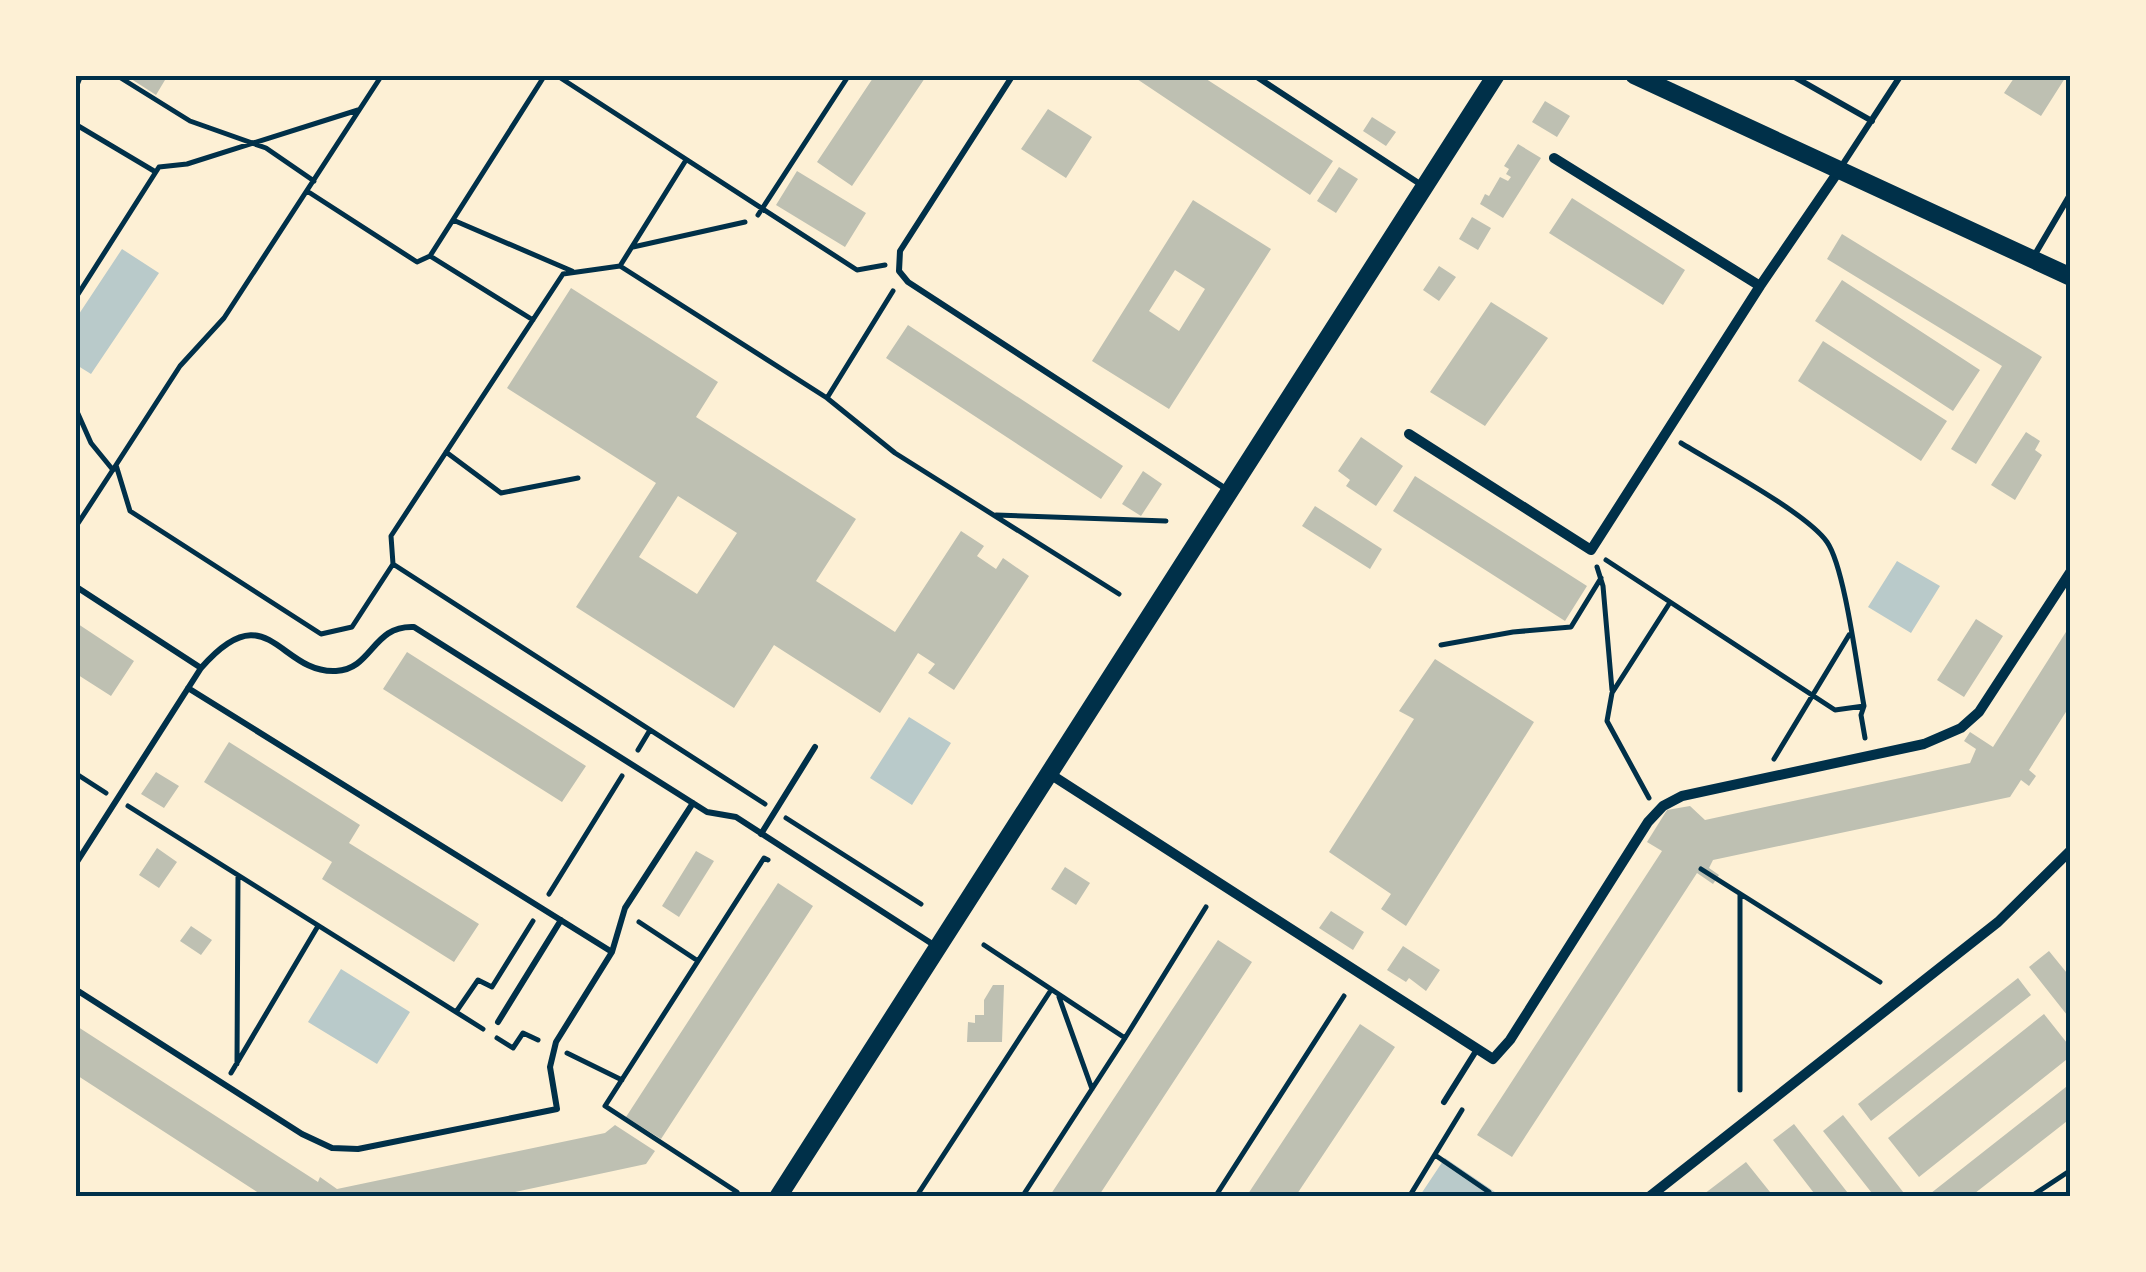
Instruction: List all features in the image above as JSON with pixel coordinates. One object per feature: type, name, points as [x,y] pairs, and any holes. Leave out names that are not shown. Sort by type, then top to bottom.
[{"type":"street","points":[[783,1195],[1496,75]]},
{"type":"street","points":[[1634,75],[2071,277]]},
{"type":"street","points":[[1554,158],[1760,286]]},
{"type":"street","points":[[1409,434],[1592,550],[1840,168]]},
{"type":"street","points":[[1050,774],[1488,1059],[1499,1056],[1657,812],[1682,796],[1937,740],[1969,721],[1988,700],[2071,571]]},
{"type":"street","points":[[1648,1197],[1991,928],[2071,850]]},
{"type":"lane","points":[[1013,75],[900,251],[897,263],[903,276],[1230,491]]},
{"type":"lane","points":[[1254,75],[1425,188]]},
{"type":"lane","points":[[1791,75],[1872,121]]},
{"type":"lane","points":[[1840,168],[1901,75]]},
{"type":"lane","points":[[2032,259],[2071,193]]},
{"type":"lane","points":[[75,586],[201,668]]},
{"type":"lane","points":[[75,865],[201,668],[226,643],[251,636],[270,639],[318,668],[345,670],[360,662],[390,630],[414,628],[707,812],[736,818],[938,948]]},
{"type":"lane","points":[[188,688],[612,952]]},
{"type":"lane","points":[[761,834],[814,747]]},
{"type":"lane","points":[[75,989],[312,1140],[332,1148],[358,1149],[557,1109],[550,1068],[554,1048],[612,952],[624,912],[694,803]]},
{"type":"lane","points":[[498,1022],[561,920]]},
{"type":"lane","points":[[1444,1102],[1476,1051]]},
{"type":"path","points":[[75,90],[81,75]]},
{"type":"path","points":[[116,75],[190,120],[266,148],[314,180]]},
{"type":"path","points":[[75,528],[180,366],[224,318],[382,75]]},
{"type":"path","points":[[306,192],[418,262],[430,256],[545,75]]},
{"type":"path","points":[[556,75],[760,212],[857,270],[897,263]]},
{"type":"path","points":[[760,212],[849,75]]},
{"type":"path","points":[[75,298],[154,172],[164,165],[187,164],[360,109]]},
{"type":"path","points":[[75,124],[154,172]]},
{"type":"path","points":[[620,266],[686,160]]},
{"type":"path","points":[[453,220],[574,272]]},
{"type":"path","points":[[633,247],[745,222]]},
{"type":"path","points":[[430,256],[533,320]]},
{"type":"path","points":[[75,406],[91,443],[115,467],[130,512],[322,634],[352,626],[393,564],[391,536],[564,274],[620,266],[827,398],[895,453],[1119,594]]},
{"type":"path","points":[[827,398],[903,276]]},
{"type":"path","points":[[1666,433],[1820,533],[1837,564],[1864,706],[1861,715],[1868,756]]},
{"type":"path","points":[[446,452],[501,493],[578,478]]},
{"type":"path","points":[[993,515],[1166,521]]},
{"type":"path","points":[[1592,550],[1601,578],[1612,693],[1607,720],[1657,812]]},
{"type":"path","points":[[1592,550],[1835,710],[1864,706]]},
{"type":"path","points":[[393,564],[921,904]]},
{"type":"path","points":[[1441,645],[1513,632],[1571,628],[1601,578]]},
{"type":"path","points":[[1612,693],[1669,604]]},
{"type":"path","points":[[1762,779],[1850,633]]},
{"type":"path","points":[[456,1012],[478,980],[492,987],[650,730]]},
{"type":"path","points":[[75,773],[513,1048],[522,1033],[622,1080]]},
{"type":"path","points":[[737,1192],[605,1106],[764,858],[780,868]]},
{"type":"path","points":[[1701,869],[1880,982]]},
{"type":"path","points":[[236,1064],[238,875]]},
{"type":"path","points":[[1740,894],[1740,1090]]},
{"type":"path","points":[[1022,1197],[1206,906]]},
{"type":"path","points":[[624,912],[698,961]]},
{"type":"path","points":[[224,1084],[318,926]]},
{"type":"path","points":[[984,945],[1126,1038]]},
{"type":"path","points":[[1055,992],[1092,1089]]},
{"type":"path","points":[[916,1197],[1055,992]]},
{"type":"path","points":[[1216,1197],[1344,996]]},
{"type":"path","points":[[1408,1197],[1464,1107]]},
{"type":"path","points":[[1434,1155],[1489,1192]]},
{"type":"path","points":[[2030,1197],[2071,1170]]},
{"type":"shaded area","points":[[122,249],[159,273],[91,374],[75,364],[75,320]]},
{"type":"shaded area","points":[[1897,561],[1940,586],[1911,633],[1868,607]]},
{"type":"shaded area","points":[[909,717],[951,743],[912,805],[870,778]]},
{"type":"shaded area","points":[[341,969],[410,1012],[377,1064],[308,1022]]},
{"type":"shaded area","points":[[1445,1158],[1495,1192],[1492,1197],[1419,1197]]},
{"type":"building","points":[[125,75],[168,75],[156,95]]},
{"type":"building","points":[[875,75],[927,75],[852,186],[817,162]]},
{"type":"building","points":[[1131,75],[1200,75],[1333,161],[1310,195]]},
{"type":"building","points":[[2016,75],[2067,75],[2041,116],[2004,93]]},
{"type":"building","points":[[1545,101],[1570,116],[1557,137],[1532,122]]},
{"type":"building","points":[[1048,109],[1092,137],[1066,178],[1021,149]]},
{"type":"building","points":[[1372,117],[1396,132],[1386,146],[1363,131]]},
{"type":"building","points":[[1518,144],[1541,158],[1503,218],[1480,204],[1500,177],[1508,181],[1511,177],[1504,166]]},
{"type":"building","points":[[1339,167],[1358,179],[1336,213],[1317,201]]},
{"type":"building","points":[[797,171],[866,213],[845,247],[776,205]]},
{"type":"building","points":[[1572,198],[1685,270],[1663,305],[1549,233]]},
{"type":"building","points":[[1193,200],[1271,249],[1169,409],[1092,361]],"holes":[[[1175,270],[1205,289],[1179,331],[1149,311]]]},
{"type":"building","points":[[1472,217],[1491,228],[1478,250],[1459,239]]},
{"type":"building","points":[[1842,234],[2042,357],[1976,464],[1951,449],[2002,366],[1827,259]]},
{"type":"building","points":[[1439,266],[1456,277],[1439,301],[1423,290]]},
{"type":"building","points":[[1842,280],[1980,370],[1953,411],[1815,321]]},
{"type":"building","points":[[571,288],[718,382],[696,417],[856,519],[816,581],[895,632],[961,531],[984,546],[977,556],[996,569],[1003,558],[1029,576],[954,690],[928,673],[935,664],[918,653],[880,713],[774,645],[734,708],[576,607],[656,483],[507,388]],"holes":[[[678,496],[737,533],[697,594],[639,557]]]},
{"type":"building","points":[[1491,302],[1548,338],[1485,426],[1430,392]]},
{"type":"building","points":[[908,325],[1123,466],[1101,499],[886,358]]},
{"type":"building","points":[[1823,341],[1947,421],[1921,461],[1798,381]]},
{"type":"building","points":[[2026,432],[2040,441],[2035,450],[2042,455],[2015,500],[1991,485]]},
{"type":"building","points":[[1361,437],[1403,466],[1376,506],[1346,486],[1350,480],[1338,471]]},
{"type":"building","points":[[1143,471],[1162,484],[1141,516],[1122,504]]},
{"type":"building","points":[[1415,476],[1587,586],[1565,621],[1393,511]]},
{"type":"building","points":[[1315,506],[1382,549],[1370,569],[1302,526]]},
{"type":"building","points":[[1976,619],[2003,636],[1964,697],[1937,680]]},
{"type":"building","points":[[75,622],[134,661],[111,696],[75,673]]},
{"type":"building","points":[[2071,624],[2071,704],[2029,770],[2036,776],[2029,786],[2021,780],[2010,797],[1713,860],[1709,868],[1719,875],[1713,884],[1697,873],[1512,1157],[1477,1135],[1662,851],[1647,842],[1667,810],[1690,806],[1705,820],[1970,763],[1976,749],[1964,741],[1970,732],[1993,747]]},
{"type":"building","points":[[407,652],[586,766],[562,802],[383,689]]},
{"type":"building","points":[[1435,659],[1534,722],[1406,926],[1381,909],[1391,894],[1329,852],[1414,719],[1399,711]]},
{"type":"building","points":[[229,742],[360,825],[349,843],[479,924],[454,962],[322,879],[332,862],[204,782]]},
{"type":"building","points":[[156,772],[179,786],[164,808],[141,794]]},
{"type":"building","points":[[157,848],[177,862],[159,888],[139,875]]},
{"type":"building","points":[[696,851],[714,861],[679,917],[662,906]]},
{"type":"building","points":[[1065,867],[1090,883],[1076,905],[1051,889]]},
{"type":"building","points":[[778,883],[813,906],[661,1139],[626,1117]]},
{"type":"building","points":[[1331,911],[1364,932],[1353,950],[1319,928]]},
{"type":"building","points":[[191,926],[212,940],[201,955],[180,941]]},
{"type":"building","points":[[1218,940],[1252,962],[1098,1197],[1049,1197]]},
{"type":"building","points":[[1403,946],[1440,970],[1426,991],[1409,978],[1406,982],[1387,970]]},
{"type":"building","points":[[2049,951],[2071,978],[2071,1020],[2029,967]]},
{"type":"building","points":[[2018,978],[2031,995],[1871,1121],[1858,1104]]},
{"type":"building","points":[[993,985],[1004,985],[1002,1042],[967,1042],[968,1022],[975,1023],[975,1015],[984,1015],[984,1000]]},
{"type":"building","points":[[2044,1014],[2071,1048],[2071,1056],[1919,1177],[1888,1138]]},
{"type":"building","points":[[1360,1024],[1395,1047],[1295,1197],[1246,1197]]},
{"type":"building","points":[[75,1025],[318,1182],[320,1177],[337,1189],[605,1133],[615,1125],[655,1151],[646,1164],[492,1197],[265,1197],[75,1074]]},
{"type":"building","points":[[2071,1083],[2071,1118],[1970,1197],[1926,1197]]},
{"type":"building","points":[[1843,1115],[1907,1197],[1875,1197],[1823,1131]]},
{"type":"building","points":[[1794,1124],[1851,1197],[1817,1197],[1773,1140]]},
{"type":"building","points":[[1746,1162],[1774,1197],[1706,1197],[1704,1194]]}]
